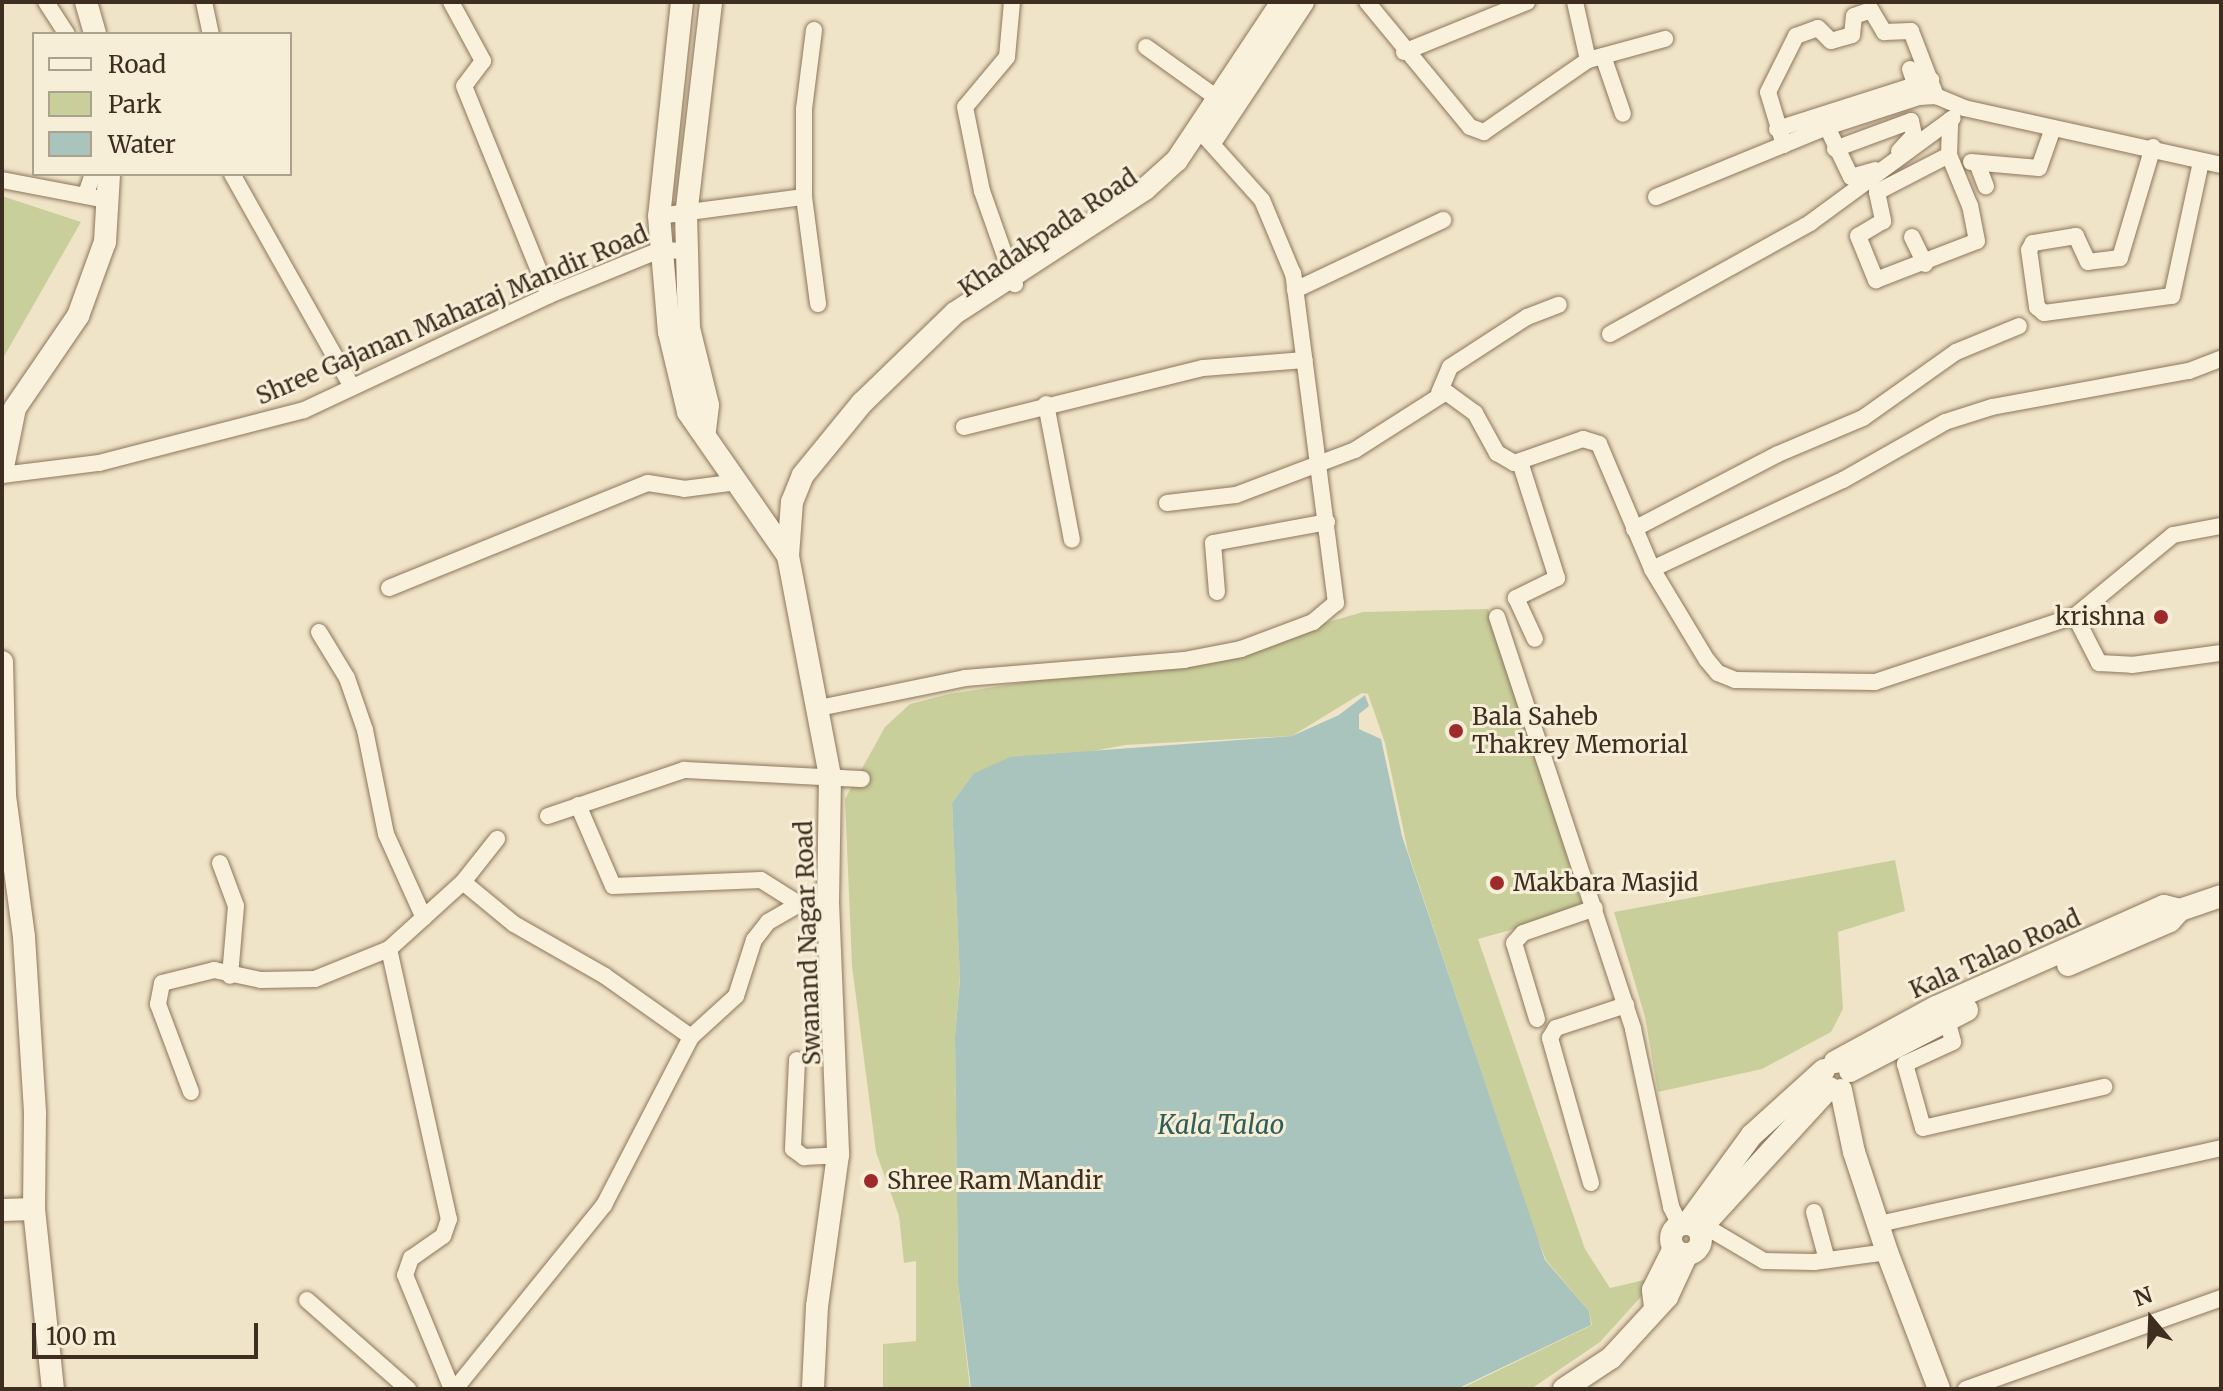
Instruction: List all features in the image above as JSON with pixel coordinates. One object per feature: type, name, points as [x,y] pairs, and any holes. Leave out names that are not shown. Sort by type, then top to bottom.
[{"type":"street","points":[[46,2],[66,32]]},
{"type":"street","points":[[86,2],[94,32]]},
{"type":"street","points":[[204,2],[211,32]]},
{"type":"street","points":[[451,2],[483,61],[464,86],[549,295]]},
{"type":"street","name":"Swanand Nagar Road","points":[[682,2],[659,216],[660,250],[692,379],[708,405],[705,430],[788,556],[830,777],[828,902],[838,1155],[836,1204],[817,1306],[813,1389]]},
{"type":"street","name":"Swanand Nagar Road","points":[[679,330],[686,216],[711,2]]},
{"type":"street","points":[[1011,280],[966,126],[965,107],[1007,57],[1012,2]]},
{"type":"street","name":"Khadakpada Road","points":[[795,494],[810,483],[872,408],[960,318],[1011,280],[1151,196],[1205,136],[1296,2]]},
{"type":"street","points":[[1367,2],[1404,52],[1470,127],[1484,132],[1596,58],[1665,39]]},
{"type":"street","points":[[1404,52],[1527,2]]},
{"type":"street","points":[[1575,2],[1596,58],[1623,114]]},
{"type":"street","points":[[1784,145],[1768,92],[1796,36],[1818,28],[1831,41],[1852,35],[1854,16],[1871,10],[1884,32],[1911,31],[1919,88],[1911,121],[1912,140],[1882,166],[1856,179],[1813,119]]},
{"type":"street","points":[[814,30],[804,109],[804,197],[818,304]]},
{"type":"street","points":[[1146,47],[1220,100]]},
{"type":"street","name":"Khadakpada Road","points":[[1205,136],[1220,100],[1262,50]]},
{"type":"street","points":[[1777,129],[1919,88],[1964,108],[2153,147],[2221,165]]},
{"type":"street","points":[[1610,334],[1810,223],[1964,108]]},
{"type":"street","points":[[1656,197],[1784,145],[1813,119]]},
{"type":"street","points":[[1949,155],[1877,192],[1883,221],[1858,236],[1876,280],[1925,264],[1977,241],[1979,235],[1949,155],[1950,120]]},
{"type":"street","points":[[1835,149],[1911,121]]},
{"type":"street","points":[[1986,186],[1974,162],[2039,168],[2053,128]]},
{"type":"street","points":[[819,708],[965,678],[1120,669],[1241,649],[1313,622],[1336,603],[1295,290],[1262,200],[1205,136]]},
{"type":"street","points":[[2153,147],[2120,258],[2088,262],[2076,236],[2033,243],[2029,250],[2037,307],[2044,313],[2172,296],[2201,162]]},
{"type":"street","points":[[2,473],[15,408],[78,316],[105,242],[93,176]]},
{"type":"street","points":[[96,197],[108,176]]},
{"type":"street","points":[[233,176],[352,387]]},
{"type":"street","points":[[2,180],[29,189],[96,197]]},
{"type":"street","points":[[659,216],[686,216],[804,197]]},
{"type":"street","points":[[1295,290],[1443,220]]},
{"type":"street","points":[[1912,237],[1925,264]]},
{"type":"street","name":"Shree Gajanan Maharaj Mandir Road","points":[[2,473],[99,463],[218,437],[304,410],[549,295],[660,250],[686,251]]},
{"type":"street","points":[[1167,503],[1236,495],[1380,437],[1439,393],[1450,367],[1527,317],[1559,305]]},
{"type":"street","points":[[1634,529],[1778,454],[1863,418],[1956,352],[2019,326]]},
{"type":"street","points":[[1652,569],[1843,480],[1945,422],[1992,407],[2189,371],[2221,359]]},
{"type":"street","points":[[964,427],[1046,404],[1203,368],[1305,360]]},
{"type":"street","points":[[1439,393],[1454,396],[1475,413],[1497,453],[1520,462],[1583,439],[1599,444],[1652,569],[1707,660],[1718,673],[1735,680],[1875,682],[2075,616],[2173,535],[2221,526]]},
{"type":"street","points":[[1046,404],[1072,540]]},
{"type":"street","points":[[1520,462],[1557,578],[1516,598],[1535,639]]},
{"type":"street","points":[[389,588],[648,483],[684,489],[737,482]]},
{"type":"street","points":[[754,508],[795,494],[788,556]]},
{"type":"street","points":[[1217,592],[1213,543],[1327,522]]},
{"type":"street","points":[[2075,616],[2099,663],[2132,665],[2221,653]]},
{"type":"street","points":[[1497,617],[1595,908],[1692,1226],[1764,1261],[1827,1260],[1887,1252]]},
{"type":"street","points":[[319,632],[347,678],[365,730],[386,834],[424,918]]},
{"type":"street","points":[[2,662],[5,796],[24,937],[35,1114],[34,1209],[53,1389]]},
{"type":"street","points":[[548,816],[684,770],[862,779]]},
{"type":"street","points":[[578,805],[613,886],[761,880],[799,904]]},
{"type":"street","points":[[191,1092],[157,993],[176,975],[214,970],[230,976],[315,979],[389,949],[463,882],[497,839]]},
{"type":"street","points":[[220,863],[236,906],[230,976]]},
{"type":"street","points":[[463,882],[514,924],[605,976],[691,1037]]},
{"type":"street","name":"Kala Talao Road","points":[[1564,1389],[1611,1358],[1667,1297],[1680,1251],[1701,1244],[1692,1226],[1752,1135],[1789,1113],[1836,1076],[1945,1012],[2164,906],[2180,910],[2221,896]]},
{"type":"street","points":[[389,949],[449,1219],[443,1236],[411,1258],[405,1275],[453,1389],[604,1205],[691,1037],[736,996],[754,940],[768,922],[799,904],[828,902]]},
{"type":"street","points":[[1537,1019],[1514,943],[1523,933],[1595,908]]},
{"type":"street","points":[[1562,1017],[1624,1000]]},
{"type":"street","points":[[1591,1183],[1550,1038],[1556,1028],[1624,1000]]},
{"type":"street","points":[[1945,1012],[1953,1042],[1905,1064],[1923,1128],[2104,1087]]},
{"type":"street","points":[[797,1060],[793,1149],[804,1157],[838,1155]]},
{"type":"street","points":[[1836,1076],[1854,1152],[1887,1252],[1939,1389]]},
{"type":"street","points":[[1879,1224],[2221,1148]]},
{"type":"street","points":[[2,1210],[34,1209]]},
{"type":"street","points":[[1814,1212],[1827,1260]]},
{"type":"street","points":[[1966,1389],[2221,1298]]},
{"type":"street","points":[[307,1300],[408,1389]]},
{"type":"green space","points":[[2,196],[81,222],[2,360]]},
{"type":"green space","points":[[1488,609],[1584,910],[1478,939],[1585,1249],[1610,1288],[1644,1280],[1648,1289],[1600,1342],[1531,1389],[1460,1389],[1592,1325],[1589,1311],[1546,1260],[1535,1232],[1408,852],[1385,743],[1368,694],[1362,693],[1292,736],[1125,745],[973,774],[952,803],[960,976],[955,1036],[958,1284],[970,1389],[883,1389],[883,1344],[916,1341],[916,1261],[904,1263],[899,1216],[876,1152],[852,966],[845,799],[885,727],[910,704],[949,694],[1226,651],[1363,612]]},
{"type":"green space","points":[[1895,860],[1905,911],[1838,932],[1843,1009],[1831,1032],[1762,1069],[1658,1092],[1645,1017],[1614,912]]},
{"type":"water","name":"Kala Talao","points":[[1365,695],[1369,706],[1359,714],[1359,729],[1381,739],[1402,836],[1545,1260],[1589,1311],[1591,1325],[1457,1389],[971,1389],[958,1284],[955,1036],[960,979],[952,803],[973,774],[1010,757],[1292,736],[1339,715]]},
{"type":"place","name":"krishna","points":[[2161,617]]},
{"type":"place","name":"Bala Saheb Thakrey Memorial","points":[[1456,731]]},
{"type":"place","name":"Makbara Masjid","points":[[1497,883]]},
{"type":"place","name":"Shree Ram Mandir","points":[[871,1181]]}]
